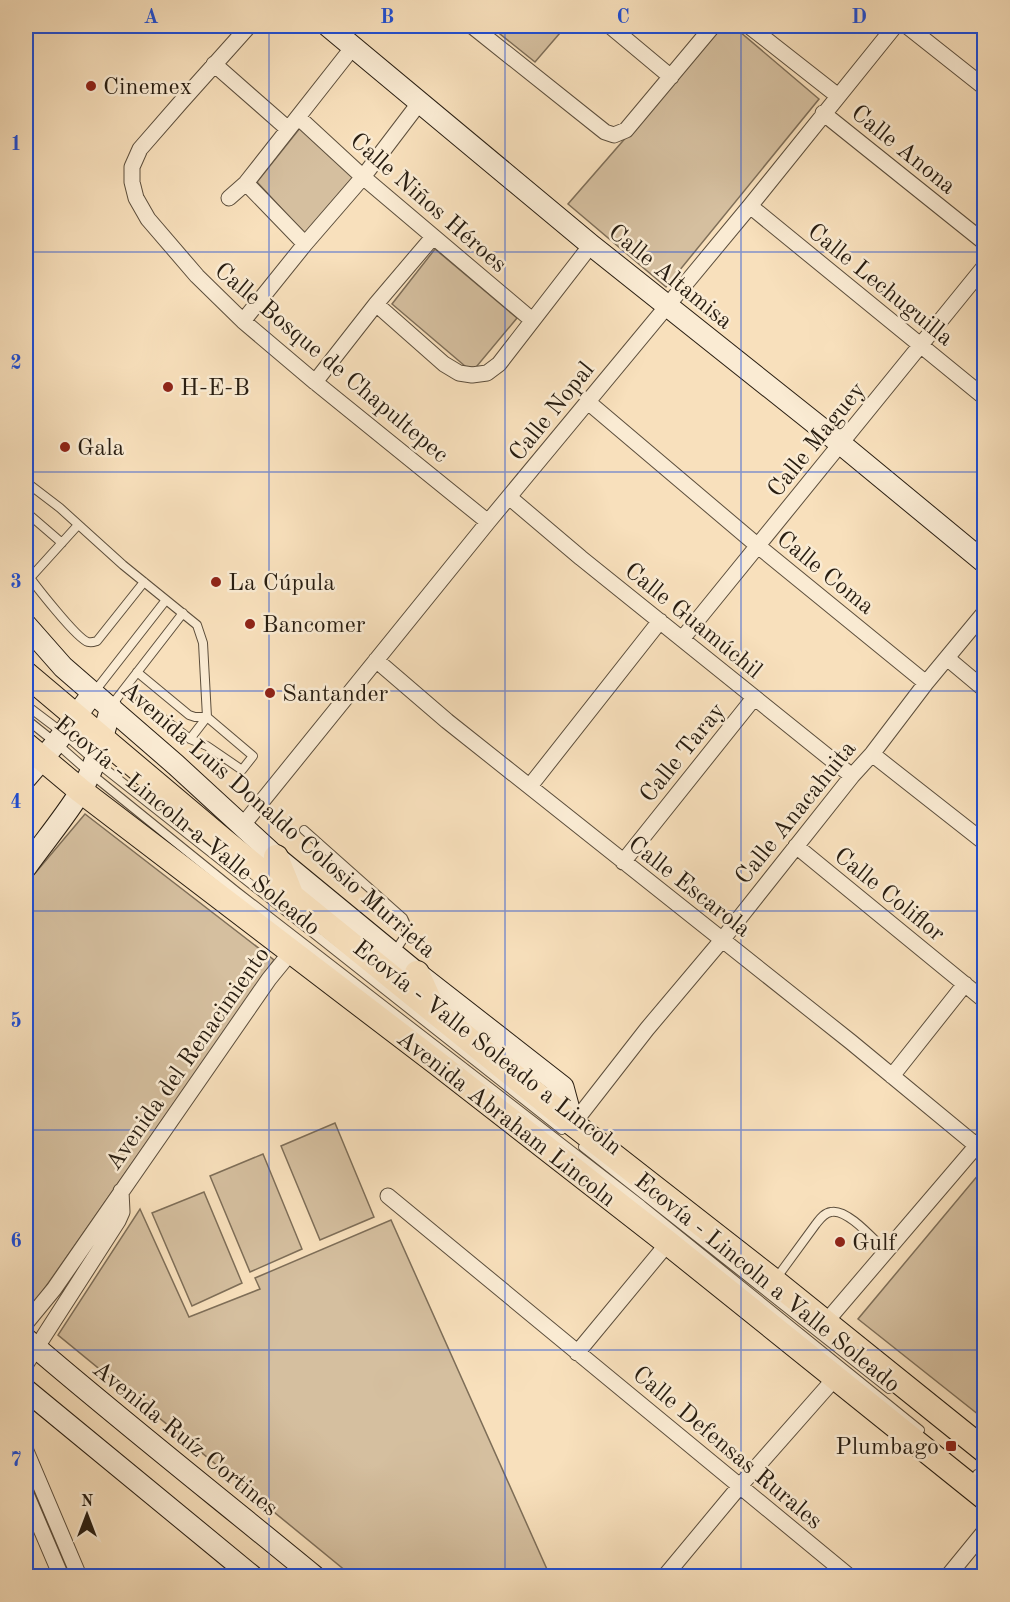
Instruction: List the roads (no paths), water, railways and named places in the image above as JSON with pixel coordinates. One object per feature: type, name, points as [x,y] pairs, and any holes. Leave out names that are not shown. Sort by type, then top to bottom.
[{"type":"main road","points":[[26,674],[53,739],[102,738],[573,1124],[774,1281],[984,1460]]},
{"type":"main road","name":"Avenida Abraham Lincoln","points":[[53,739],[88,775],[291,952],[668,1243],[984,1497]]},
{"type":"main road","points":[[276,856],[292,896]]},
{"type":"main road","points":[[417,973],[434,1011]]},
{"type":"street","name":"Calle Bosque de Chapultepec","points":[[249,26],[140,150],[132,167],[132,182],[136,198],[148,219],[197,276],[243,321],[488,522]]},
{"type":"street","name":"Calle Altamisa","points":[[328,26],[591,244],[984,562]]},
{"type":"street","points":[[472,26],[605,132],[614,135],[626,130],[713,26]]},
{"type":"street","points":[[610,26],[671,77]]},
{"type":"street","points":[[749,26],[838,96]]},
{"type":"street","points":[[896,26],[984,84]]},
{"type":"street","name":"Calle Nopal","points":[[242,826],[488,522],[896,26]]},
{"type":"street","points":[[229,198],[246,183],[353,47]]},
{"type":"street","name":"Calle Niños Héroes","points":[[214,64],[363,177],[532,320]]},
{"type":"street","points":[[243,321],[363,177],[420,102]]},
{"type":"street","name":"Calle Anona","points":[[824,113],[984,242]]},
{"type":"street","points":[[246,183],[305,244]]},
{"type":"street","name":"Calle Lechuguilla","points":[[750,206],[984,397]]},
{"type":"street","points":[[315,382],[376,304],[433,237]]},
{"type":"street","points":[[376,304],[444,364],[459,373],[472,375],[487,373],[498,364],[591,244]]},
{"type":"street","name":"Calle Maguey","points":[[682,639],[984,267]]},
{"type":"street","name":"Calle Coma","points":[[588,402],[758,546],[926,683]]},
{"type":"street","name":"Calle Guamúchil","points":[[509,497],[581,558],[852,776]]},
{"type":"street","name":"Calle Anacahuita","points":[[573,1124],[647,1029],[722,940],[984,613]]},
{"type":"street","points":[[530,786],[660,621]]},
{"type":"street","name":"Avenida Luis Donaldo Colosio Murrieta","points":[[26,625],[63,667],[111,707],[276,856],[417,973],[563,1087],[573,1124]]},
{"type":"street","points":[[947,658],[984,689]]},
{"type":"street","name":"Calle Escarola","points":[[376,660],[447,721],[892,1076],[981,1141]]},
{"type":"street","points":[[26,777],[53,739],[93,693]]},
{"type":"street","name":"Calle Taray","points":[[623,862],[754,698]]},
{"type":"street","points":[[26,867],[88,775],[111,707]]},
{"type":"street","points":[[872,754],[984,842]]},
{"type":"street","name":"Calle Coliflor","points":[[796,846],[984,1000]]},
{"type":"street","name":"Avenida del Renacimiento","points":[[26,1323],[54,1289],[269,979],[291,952]]},
{"type":"street","points":[[892,1076],[965,984]]},
{"type":"street","points":[[825,1323],[981,1141]]},
{"type":"street","name":"Avenida del Renacimiento","points":[[29,1350],[118,1221],[122,1212],[121,1191]]},
{"type":"street","name":"Calle Defensas Rurales","points":[[388,1196],[849,1576]]},
{"type":"street","points":[[577,1353],[668,1243]]},
{"type":"street","name":"Avenida Ruíz Cortines","points":[[29,1350],[219,1498],[314,1576]]},
{"type":"street","points":[[671,1575],[739,1487],[836,1377]]},
{"type":"street","points":[[26,1390],[252,1576]]},
{"type":"street","points":[[26,1451],[79,1576]]},
{"type":"street","points":[[26,1494],[62,1576]]},
{"type":"street","points":[[948,1576],[984,1532]]},
{"type":"lane","points":[[26,482],[60,508],[197,625],[203,643],[207,717],[190,739]]},
{"type":"lane","points":[[26,512],[62,543]]},
{"type":"lane","points":[[78,525],[28,575],[68,624],[86,642],[97,641],[144,582]]},
{"type":"lane","points":[[93,693],[166,600]]},
{"type":"lane","points":[[111,707],[183,613]]},
{"type":"lane","points":[[137,672],[189,715],[207,717],[253,756],[242,770],[207,746],[190,739],[140,701]]},
{"type":"lane","name":"Ecovía - Valle Soleado a Lincoln","points":[[26,705],[53,739],[88,775],[900,1397]]},
{"type":"lane","name":"Ecovía - Lincoln a Valle Soleado","points":[[26,719],[53,739]]},
{"type":"lane","name":"Ecovía - Lincoln a Valle Soleado","points":[[88,775],[642,1205],[920,1430]]},
{"type":"lane","points":[[304,830],[403,918],[407,929],[406,935],[393,953]]},
{"type":"lane","points":[[774,1281],[822,1216],[830,1212],[840,1212],[848,1216],[885,1251]]},
{"type":"lane","points":[[977,1474],[984,1480]]},
{"type":"place","name":"Cinemex","points":[[91,86]]},
{"type":"place","name":"H-E-B","points":[[168,387]]},
{"type":"place","name":"Gala","points":[[65,447]]},
{"type":"place","name":"La Cúpula","points":[[216,582]]},
{"type":"place","name":"Bancomer","points":[[250,624]]},
{"type":"place","name":"Santander","points":[[270,693]]},
{"type":"place","name":"Gulf","points":[[840,1242]]},
{"type":"place","name":"Plumbago","points":[[951,1446]]}]
